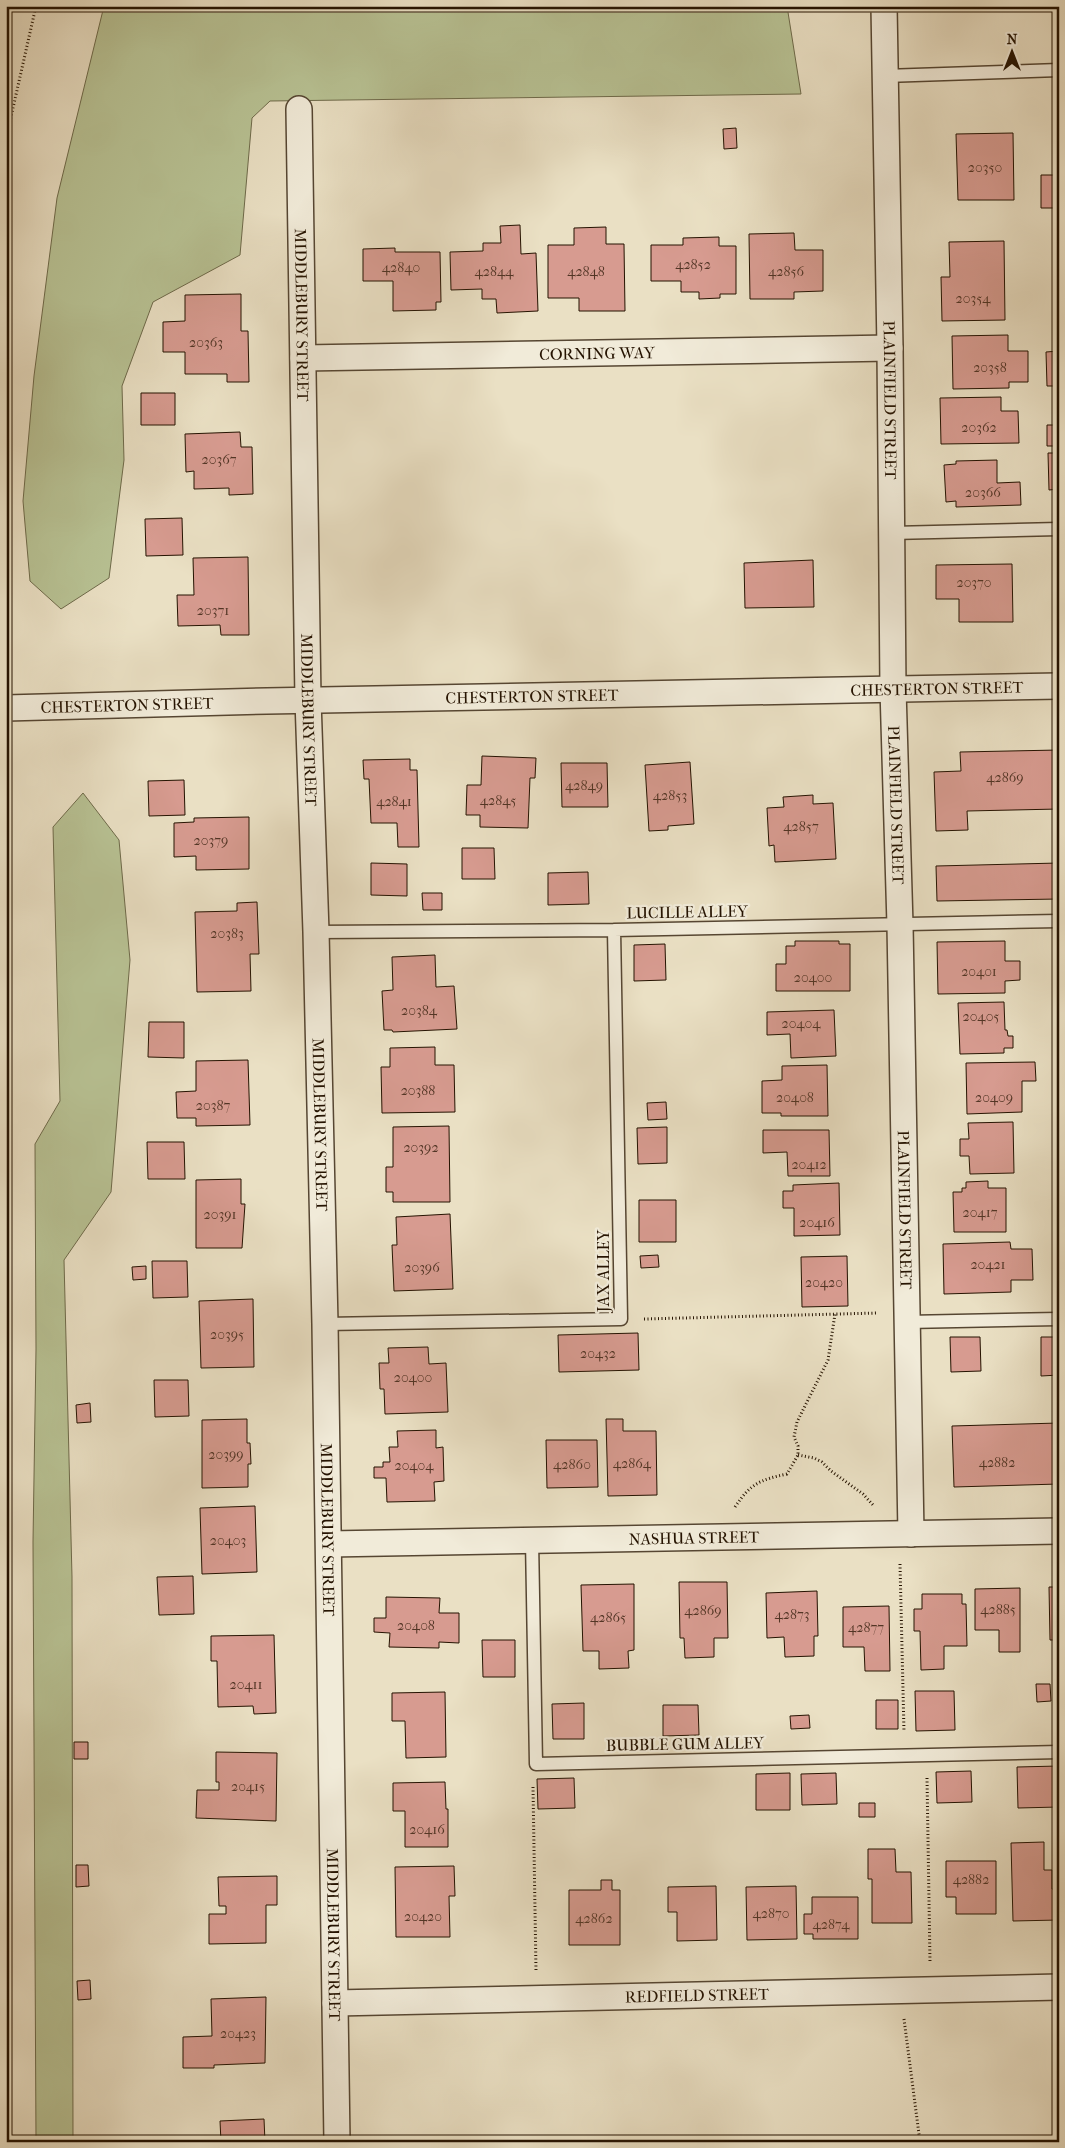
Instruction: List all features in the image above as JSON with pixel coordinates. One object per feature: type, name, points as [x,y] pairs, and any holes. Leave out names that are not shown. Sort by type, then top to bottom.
[{"type":"street","name":"PLAINFIELD STREET","points":[[884,6],[893,689],[900,925],[907,1317],[905,1534]]},
{"type":"street","name":"MIDDLEBURY STREET","points":[[298,109],[308,700],[316,932],[325,1324],[337,2142]]},
{"type":"street","name":"CORNING WAY","points":[[303,358],[890,348]]},
{"type":"street","name":"CHESTERTON STREET","points":[[6,708],[308,700],[1059,686]]},
{"type":"street","name":"NASHUA STREET","points":[[329,1544],[1059,1531]]},
{"type":"street","name":"REDFIELD STREET","points":[[335,2003],[1059,1987]]},
{"type":"lane","points":[[885,76],[1059,70]]},
{"type":"lane","points":[[892,533],[1059,528]]},
{"type":"lane","name":"LUCILLE ALLEY","points":[[316,932],[614,930],[1059,921]]},
{"type":"lane","name":"JAX ALLEY","points":[[325,1324],[621,1319],[614,930]]},
{"type":"lane","points":[[907,1317],[1059,1319]]},
{"type":"lane","points":[[532,1540],[536,1764]]},
{"type":"lane","name":"BUBBLE GUM ALLEY","points":[[536,1764],[1059,1752]]},
{"type":"path","points":[[6,139],[36,6]]},
{"type":"path","points":[[725,1536],[735,1507],[744,1495],[754,1484],[766,1478],[787,1474],[798,1455],[798,1446],[794,1437],[797,1422],[828,1360],[835,1314]]},
{"type":"path","points":[[621,1319],[835,1314],[907,1317]]},
{"type":"path","points":[[798,1455],[814,1458],[822,1462],[830,1471],[863,1494],[905,1534],[905,1756]]},
{"type":"path","points":[[927,1755],[930,1990]]},
{"type":"path","points":[[536,1764],[533,1769],[536,1999]]},
{"type":"path","points":[[901,1991],[920,2142]]},
{"type":"path","points":[[1034,2142],[1059,2138]]},
{"type":"green space","points":[[104,6],[787,6],[801,94],[270,101],[252,118],[240,255],[153,302],[122,386],[124,460],[109,578],[61,609],[30,581],[23,501],[34,376],[57,198]]},
{"type":"green space","points":[[83,793],[119,840],[130,960],[111,1192],[64,1260],[72,1577],[73,2142],[36,2142],[33,1542],[36,1349],[35,1144],[60,1101],[53,827]]},
{"type":"building","points":[[736,128],[737,148],[724,149],[723,129]]},
{"type":"building","points":[[1013,133],[1014,200],[958,200],[956,134]]},
{"type":"building","points":[[1041,175],[1059,175],[1059,208],[1041,208]]},
{"type":"building","points":[[520,225],[521,254],[536,253],[538,311],[497,313],[496,299],[482,299],[482,289],[451,290],[450,252],[483,251],[483,243],[501,243],[500,226]]},
{"type":"building","points":[[606,227],[606,244],[624,244],[625,311],[579,311],[579,298],[548,298],[548,245],[574,245],[574,228]]},
{"type":"building","points":[[794,233],[795,250],[823,250],[823,291],[794,292],[794,299],[750,299],[749,234]]},
{"type":"building","points":[[719,237],[719,246],[736,246],[736,294],[720,294],[720,298],[699,299],[699,292],[681,292],[681,281],[651,281],[651,245],[683,245],[683,238]]},
{"type":"building","points":[[1004,241],[1005,320],[942,321],[941,277],[950,277],[949,242]]},
{"type":"building","points":[[395,248],[395,252],[440,252],[441,302],[436,302],[436,310],[393,311],[393,281],[363,281],[363,249]]},
{"type":"building","points":[[241,294],[241,331],[248,331],[249,382],[227,382],[227,374],[185,374],[185,352],[163,352],[163,322],[185,321],[185,295]]},
{"type":"building","points":[[1008,335],[1008,351],[1028,351],[1028,382],[1009,382],[1009,388],[953,389],[952,336]]},
{"type":"building","points":[[1059,351],[1059,386],[1047,386],[1046,352]]},
{"type":"building","points":[[141,393],[175,393],[175,425],[141,425]]},
{"type":"building","points":[[1001,397],[1001,411],[1018,411],[1019,443],[941,444],[940,398]]},
{"type":"building","points":[[1047,425],[1059,425],[1059,446],[1047,446]]},
{"type":"building","points":[[240,432],[241,447],[252,447],[253,494],[229,495],[229,488],[194,489],[194,471],[186,472],[185,434]]},
{"type":"building","points":[[1048,453],[1059,453],[1059,489],[1049,490]]},
{"type":"building","points":[[997,460],[997,483],[1020,482],[1021,505],[956,507],[956,501],[946,502],[944,465],[956,464],[956,461]]},
{"type":"building","points":[[182,518],[183,555],[146,556],[145,519]]},
{"type":"building","points":[[248,557],[249,635],[221,635],[220,625],[178,626],[177,595],[194,595],[193,558]]},
{"type":"building","points":[[813,560],[814,607],[745,608],[744,563]]},
{"type":"building","points":[[1012,564],[1013,622],[959,622],[959,599],[936,599],[936,565]]},
{"type":"building","points":[[1059,750],[1059,809],[967,811],[968,830],[936,831],[934,772],[961,771],[960,752]]},
{"type":"building","points":[[482,756],[536,758],[535,778],[530,778],[528,828],[480,827],[480,815],[466,815],[467,785],[481,785]]},
{"type":"building","points":[[410,759],[410,770],[417,770],[419,847],[398,847],[397,823],[371,823],[369,779],[364,779],[363,760]]},
{"type":"building","points":[[690,762],[694,824],[668,826],[668,830],[649,831],[645,765]]},
{"type":"building","points":[[561,763],[607,763],[608,807],[562,807]]},
{"type":"building","points":[[184,780],[185,815],[149,816],[148,781]]},
{"type":"building","points":[[813,795],[813,804],[833,803],[836,859],[775,862],[774,845],[769,846],[767,808],[784,807],[783,797]]},
{"type":"building","points":[[249,817],[249,869],[196,870],[196,856],[174,857],[174,823],[194,822],[194,818]]},
{"type":"building","points":[[462,848],[494,848],[495,879],[462,879]]},
{"type":"building","points":[[371,863],[407,864],[407,896],[371,895]]},
{"type":"building","points":[[1059,863],[1059,899],[937,901],[936,866]]},
{"type":"building","points":[[588,872],[589,904],[548,905],[548,873]]},
{"type":"building","points":[[422,893],[442,893],[442,910],[423,910]]},
{"type":"building","points":[[257,902],[259,954],[250,954],[251,991],[197,992],[195,912],[237,911],[237,903]]},
{"type":"building","points":[[795,941],[839,941],[839,944],[850,944],[850,991],[776,991],[776,964],[786,964],[786,946],[795,946]]},
{"type":"building","points":[[1005,941],[1005,961],[1020,961],[1020,980],[1005,981],[1005,993],[938,994],[937,942]]},
{"type":"building","points":[[665,944],[666,980],[634,981],[634,945]]},
{"type":"building","points":[[435,955],[436,987],[454,986],[457,1029],[393,1032],[392,1030],[384,1030],[382,991],[393,990],[392,957]]},
{"type":"building","points":[[1004,1002],[1005,1030],[1007,1030],[1008,1036],[1013,1036],[1013,1048],[1004,1048],[1004,1053],[960,1054],[958,1003]]},
{"type":"building","points":[[834,1010],[836,1056],[791,1058],[790,1034],[767,1035],[767,1012]]},
{"type":"building","points":[[149,1022],[184,1022],[184,1058],[148,1057]]},
{"type":"building","points":[[435,1047],[435,1065],[454,1065],[455,1112],[382,1113],[381,1067],[390,1067],[390,1048]]},
{"type":"building","points":[[248,1060],[250,1125],[196,1126],[196,1118],[177,1118],[176,1092],[196,1091],[196,1061]]},
{"type":"building","points":[[1035,1062],[1036,1081],[1022,1081],[1022,1112],[967,1114],[966,1063]]},
{"type":"building","points":[[827,1065],[828,1116],[781,1116],[781,1113],[762,1113],[762,1081],[782,1080],[782,1066]]},
{"type":"building","points":[[666,1102],[667,1119],[648,1120],[647,1103]]},
{"type":"building","points":[[1013,1122],[1014,1173],[970,1174],[969,1156],[960,1156],[960,1139],[969,1139],[968,1123]]},
{"type":"building","points":[[449,1126],[450,1202],[393,1202],[393,1192],[386,1192],[386,1167],[393,1167],[393,1127]]},
{"type":"building","points":[[667,1127],[667,1163],[638,1164],[637,1128]]},
{"type":"building","points":[[763,1130],[829,1130],[830,1176],[788,1176],[787,1152],[763,1153]]},
{"type":"building","points":[[1055,1137],[1059,1137],[1059,1175],[1056,1175]]},
{"type":"building","points":[[147,1142],[184,1142],[185,1179],[148,1179]]},
{"type":"building","points":[[241,1179],[241,1204],[245,1204],[242,1248],[196,1248],[196,1180]]},
{"type":"building","points":[[988,1181],[988,1188],[1006,1188],[1006,1232],[954,1232],[953,1192],[962,1192],[962,1188],[966,1188],[966,1182]]},
{"type":"building","points":[[839,1183],[840,1235],[794,1236],[794,1208],[783,1208],[783,1191],[793,1191],[793,1185]]},
{"type":"building","points":[[639,1200],[676,1200],[676,1242],[639,1242]]},
{"type":"building","points":[[450,1214],[453,1289],[394,1291],[392,1245],[397,1245],[396,1217]]},
{"type":"building","points":[[1010,1242],[1011,1249],[1032,1249],[1033,1280],[1011,1280],[1011,1292],[944,1294],[943,1244]]},
{"type":"building","points":[[658,1255],[659,1267],[641,1268],[640,1256]]},
{"type":"building","points":[[847,1256],[848,1306],[802,1307],[801,1257]]},
{"type":"building","points":[[152,1261],[187,1261],[188,1297],[153,1298]]},
{"type":"building","points":[[146,1266],[146,1279],[133,1280],[132,1267]]},
{"type":"building","points":[[253,1299],[254,1367],[201,1368],[199,1301]]},
{"type":"building","points":[[638,1333],[639,1370],[559,1372],[558,1335]]},
{"type":"building","points":[[950,1337],[980,1337],[981,1371],[951,1372]]},
{"type":"building","points":[[1041,1337],[1059,1337],[1059,1375],[1041,1376]]},
{"type":"building","points":[[428,1347],[429,1364],[446,1363],[448,1412],[385,1414],[384,1389],[380,1389],[379,1363],[389,1363],[388,1348]]},
{"type":"building","points":[[154,1380],[188,1380],[189,1416],[155,1417]]},
{"type":"building","points":[[90,1403],[91,1422],[77,1423],[76,1405]]},
{"type":"building","points":[[247,1419],[247,1443],[250,1443],[251,1464],[248,1464],[248,1487],[202,1488],[202,1420]]},
{"type":"building","points":[[606,1419],[623,1419],[623,1431],[656,1431],[657,1495],[608,1496]]},
{"type":"building","points":[[1059,1423],[1059,1484],[954,1487],[952,1426]]},
{"type":"building","points":[[436,1430],[436,1448],[443,1447],[444,1481],[434,1482],[435,1501],[387,1502],[386,1478],[374,1478],[374,1467],[383,1467],[383,1462],[390,1462],[389,1447],[398,1447],[397,1431]]},
{"type":"building","points":[[546,1440],[597,1440],[598,1487],[547,1488]]},
{"type":"building","points":[[255,1506],[257,1572],[202,1574],[200,1508]]},
{"type":"building","points":[[193,1576],[194,1614],[159,1615],[157,1577]]},
{"type":"building","points":[[679,1582],[727,1582],[728,1638],[714,1638],[714,1657],[685,1658],[684,1638],[680,1638]]},
{"type":"building","points":[[634,1584],[634,1650],[628,1651],[629,1668],[599,1669],[599,1651],[583,1651],[581,1585]]},
{"type":"building","points":[[1049,1587],[1059,1587],[1059,1659],[1057,1659],[1057,1640],[1050,1640]]},
{"type":"building","points":[[1020,1588],[1020,1652],[999,1652],[999,1630],[975,1630],[975,1589]]},
{"type":"building","points":[[817,1591],[818,1636],[814,1636],[814,1656],[785,1657],[784,1637],[767,1638],[766,1593]]},
{"type":"building","points":[[922,1594],[962,1594],[962,1604],[966,1604],[967,1646],[944,1646],[944,1669],[921,1670],[920,1631],[914,1631],[914,1609],[922,1609]]},
{"type":"building","points":[[386,1597],[440,1598],[439,1613],[459,1613],[459,1643],[439,1642],[439,1648],[389,1647],[390,1633],[374,1632],[374,1618],[386,1618]]},
{"type":"building","points":[[889,1606],[890,1671],[865,1671],[864,1647],[843,1647],[843,1607]]},
{"type":"building","points":[[274,1635],[276,1713],[254,1714],[253,1706],[218,1707],[217,1661],[211,1661],[211,1636]]},
{"type":"building","points":[[482,1640],[515,1640],[515,1677],[483,1677]]},
{"type":"building","points":[[1036,1684],[1050,1684],[1051,1701],[1037,1702]]},
{"type":"building","points":[[915,1691],[954,1691],[955,1730],[916,1731]]},
{"type":"building","points":[[445,1692],[446,1757],[406,1758],[405,1721],[392,1721],[392,1693]]},
{"type":"building","points":[[876,1700],[898,1700],[898,1729],[876,1729]]},
{"type":"building","points":[[584,1703],[584,1739],[553,1739],[552,1704]]},
{"type":"building","points":[[663,1705],[698,1705],[699,1735],[663,1736]]},
{"type":"building","points":[[809,1715],[810,1728],[791,1729],[790,1716]]},
{"type":"building","points":[[74,1742],[88,1742],[88,1759],[74,1759]]},
{"type":"building","points":[[216,1752],[277,1753],[276,1821],[196,1818],[197,1790],[219,1790],[219,1782],[216,1782]]},
{"type":"building","points":[[1059,1766],[1059,1807],[1018,1808],[1017,1767]]},
{"type":"building","points":[[971,1771],[972,1802],[937,1803],[936,1772]]},
{"type":"building","points":[[790,1773],[790,1810],[756,1810],[756,1774]]},
{"type":"building","points":[[836,1773],[837,1804],[802,1805],[801,1774]]},
{"type":"building","points":[[574,1778],[575,1808],[538,1809],[537,1779]]},
{"type":"building","points":[[445,1782],[446,1809],[448,1809],[448,1847],[405,1847],[405,1811],[393,1811],[393,1783]]},
{"type":"building","points":[[859,1803],[875,1803],[875,1817],[859,1817]]},
{"type":"building","points":[[1044,1842],[1044,1870],[1052,1870],[1052,1889],[1059,1889],[1059,1920],[1013,1921],[1011,1843]]},
{"type":"building","points":[[868,1849],[895,1849],[896,1872],[911,1872],[912,1923],[872,1923],[872,1879],[868,1879]]},
{"type":"building","points":[[946,1861],[996,1861],[996,1914],[956,1914],[956,1897],[946,1897]]},
{"type":"building","points":[[76,1865],[88,1865],[89,1886],[76,1887]]},
{"type":"building","points":[[454,1866],[455,1896],[449,1896],[450,1937],[396,1937],[395,1867]]},
{"type":"building","points":[[277,1876],[277,1905],[266,1905],[266,1943],[209,1944],[209,1914],[226,1914],[226,1906],[219,1906],[218,1877]]},
{"type":"building","points":[[601,1880],[612,1880],[612,1890],[620,1890],[620,1945],[569,1945],[569,1890],[601,1890]]},
{"type":"building","points":[[716,1886],[717,1940],[677,1941],[677,1912],[668,1912],[668,1887]]},
{"type":"building","points":[[796,1886],[797,1939],[747,1940],[746,1887]]},
{"type":"building","points":[[812,1897],[858,1897],[858,1939],[813,1939],[813,1934],[804,1934],[804,1914],[812,1914]]},
{"type":"building","points":[[90,1980],[91,1999],[78,2000],[77,1981]]},
{"type":"building","points":[[266,1997],[265,2063],[214,2065],[214,2068],[183,2068],[183,2037],[212,2036],[211,1999]]},
{"type":"building","points":[[264,2119],[265,2142],[221,2142],[220,2121]]}]
